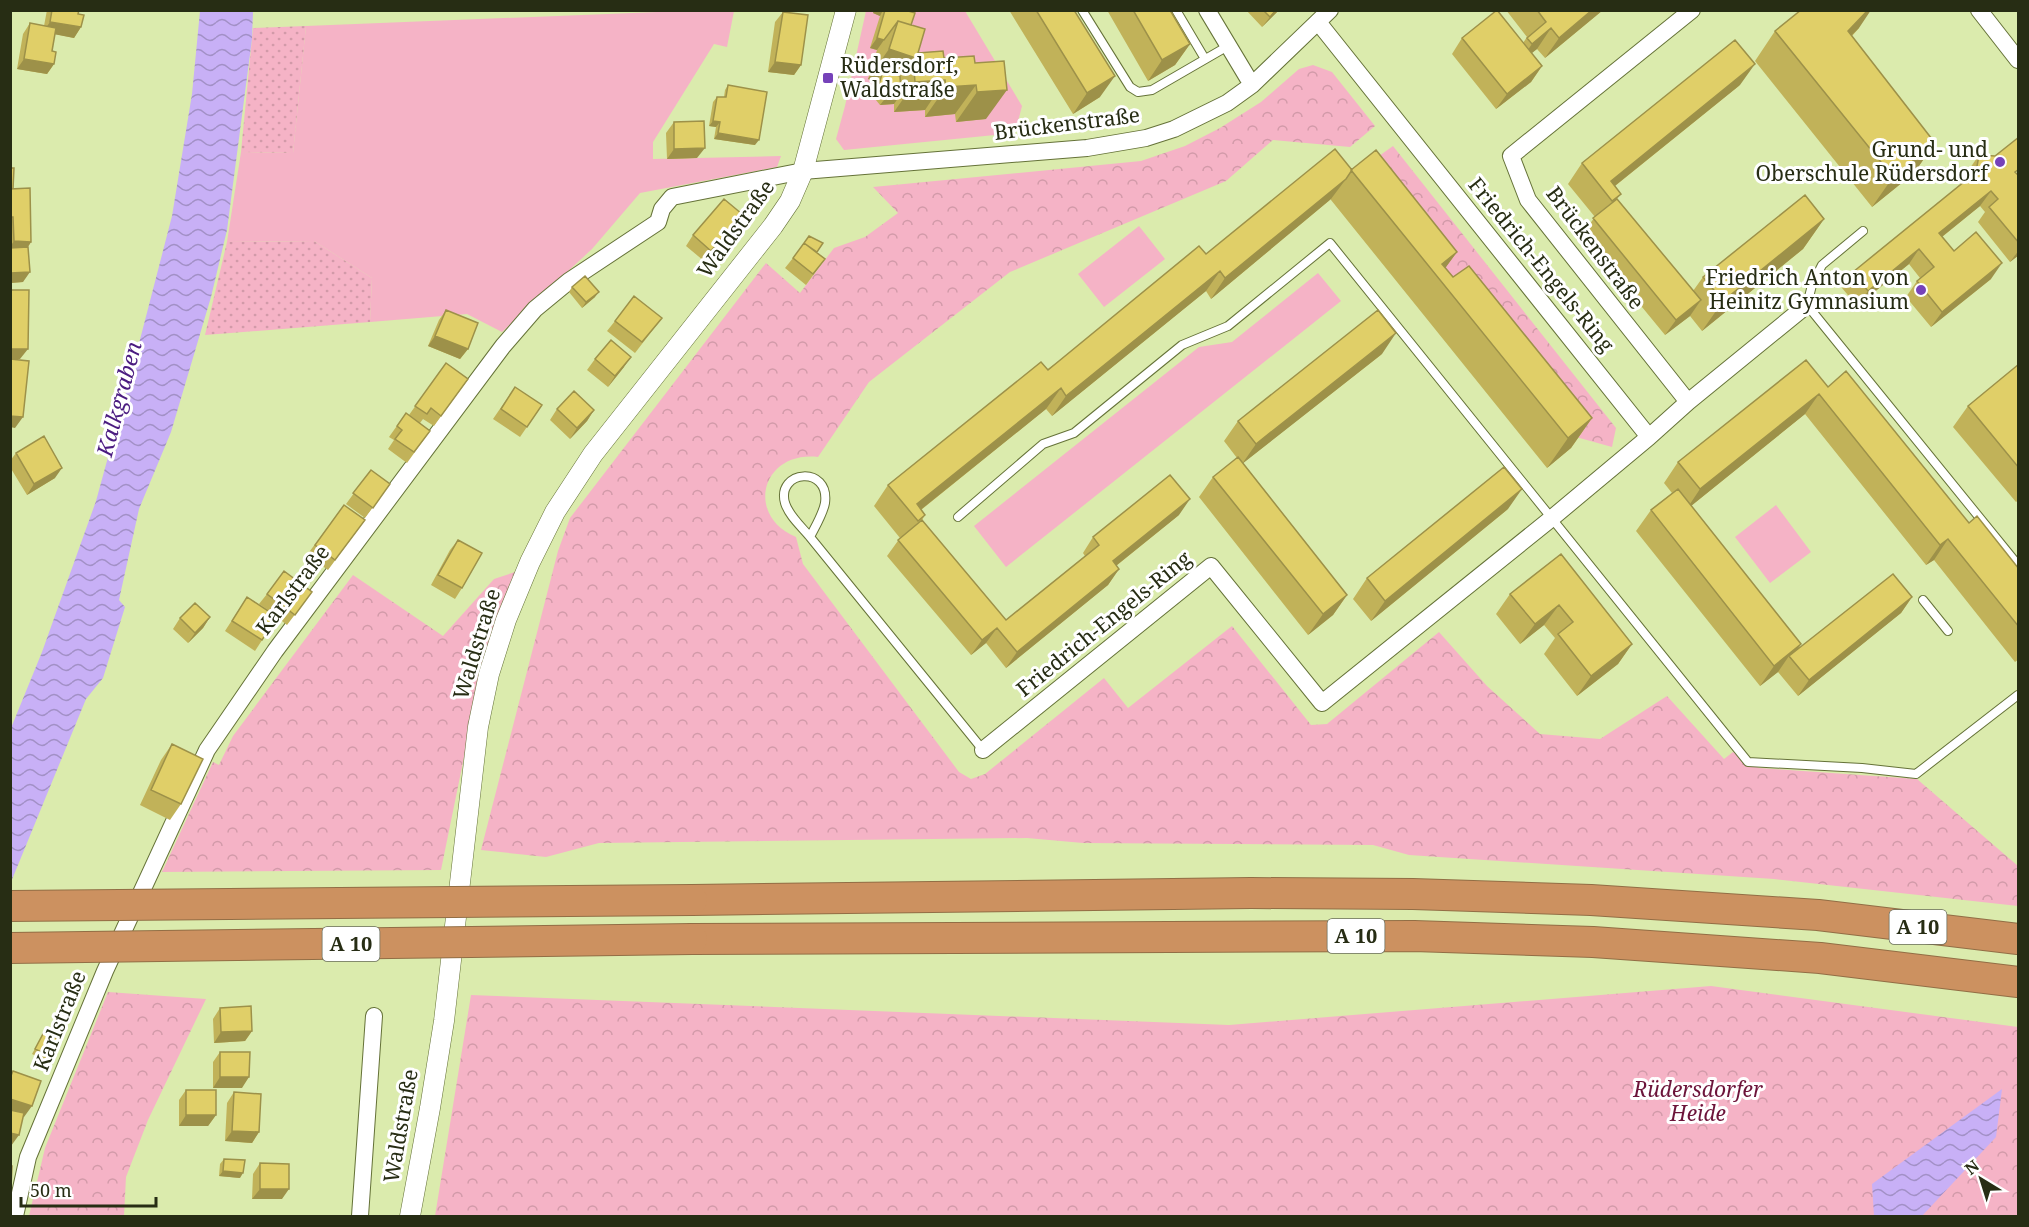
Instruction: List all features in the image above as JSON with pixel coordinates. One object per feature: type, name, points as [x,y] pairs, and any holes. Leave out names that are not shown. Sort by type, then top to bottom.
[{"type":"highway","name":"A 10","points":[[10,906],[1251,892],[1425,894],[1591,900],[1818,915],[2019,939]]},
{"type":"highway","name":"A 10","points":[[10,948],[692,939],[1236,935],[1437,937],[1593,942],[1809,957],[2019,982]]},
{"type":"street","name":"Waldstraße","points":[[410,1216],[444,1021],[478,727],[489,674],[506,620],[530,562],[555,512],[593,454],[773,226],[790,201],[803,171],[846,10]]},
{"type":"street","points":[[1207,10],[1252,85]]},
{"type":"street","name":"Brückenstraße","points":[[1688,402],[1528,200],[1511,156],[1692,10]]},
{"type":"street","points":[[1979,10],[2019,60]]},
{"type":"street","name":"Brückenstraße","points":[[803,171],[1064,150],[1146,138],[1174,129],[1227,103],[1252,85],[1324,16]]},
{"type":"street","name":"Friedrich-Engels-Ring","points":[[983,750],[1211,566],[1322,703],[1552,518],[1649,436],[1324,16]]},
{"type":"street","name":"Karlstraße","points":[[15,1216],[28,1157],[105,970],[207,750],[275,651],[503,346],[535,309],[561,288],[658,222],[662,209],[672,197],[803,171]]},
{"type":"street","points":[[1649,436],[1807,306]]},
{"type":"street","name":"Waldstraße","points":[[360,1216],[374,1016]]},
{"type":"lane","points":[[1082,10],[1130,87],[1138,92],[1152,90],[1228,46]]},
{"type":"lane","points":[[1176,10],[1205,59]]},
{"type":"lane","points":[[1863,231],[1822,265],[1812,285],[1807,306],[2019,565]]},
{"type":"lane","points":[[957,517],[1043,444],[1074,433],[1182,345],[1228,326],[1330,243],[1748,762],[1862,768],[1916,774],[2019,695]]},
{"type":"lane","name":"Friedrich-Engels-Ring","points":[[810,537],[825,505],[825,492],[820,481],[812,476],[798,477],[790,481],[785,490],[785,503],[790,513],[983,750]]},
{"type":"lane","points":[[1923,600],[1948,631]]},
{"type":"green space","points":[[682,11],[734,11],[727,47],[714,44],[653,142],[653,159],[781,156],[777,167],[640,193],[592,249],[502,332],[467,314],[370,322],[372,278],[314,241],[227,242],[241,152],[293,153],[306,26]]},
{"type":"green space","points":[[866,11],[965,11],[1022,106],[1015,133],[844,150],[836,139]]},
{"type":"green space","points":[[306,26],[293,153],[241,152],[253,28]]},
{"type":"green space","points":[[1313,65],[1332,72],[1375,126],[1350,147],[1273,140],[1226,181],[1010,272],[869,382],[818,457],[799,458],[783,464],[773,474],[766,487],[766,501],[770,515],[780,527],[796,537],[803,564],[959,772],[971,779],[985,774],[1104,678],[1128,708],[1232,626],[1311,725],[1327,724],[1439,632],[1487,686],[1540,734],[1600,739],[1667,696],[1724,759],[1733,752],[1759,768],[1917,779],[2018,866],[2018,906],[1774,879],[1409,855],[1373,845],[1083,843],[1027,838],[599,843],[546,857],[481,850],[558,551],[570,518],[766,263],[800,293],[834,248],[865,237],[898,213],[873,187],[1141,161],[1185,146],[1220,128],[1261,102],[1299,69]]},
{"type":"green space","points":[[1393,146],[1616,428],[1612,447],[1576,437],[1358,171]]},
{"type":"green space","points":[[1139,226],[1165,259],[1104,307],[1078,274]]},
{"type":"green space","points":[[314,241],[372,278],[370,322],[205,335],[227,242]]},
{"type":"green space","points":[[1318,273],[1341,301],[1006,567],[974,526],[1199,347],[1232,342]]},
{"type":"green space","points":[[1776,505],[1811,552],[1770,583],[1735,537]]},
{"type":"green space","points":[[518,571],[484,659],[441,870],[162,872],[213,762],[219,765],[233,736],[353,575],[443,636],[494,579]]},
{"type":"green space","name":"Rüdersdorfer Heide","points":[[1711,986],[2018,1027],[2018,1216],[435,1216],[471,995],[1229,1025]]},
{"type":"green space","points":[[108,992],[206,999],[148,1120],[126,1177],[124,1216],[29,1216],[45,1148]]},
{"type":"water","points":[[200,11],[253,11],[252,39],[227,230],[211,297],[171,432],[139,509],[119,600],[125,607],[103,678],[86,699],[11,882],[11,728],[42,652],[96,501],[136,355],[172,216],[192,94]]},
{"type":"water","points":[[2002,1089],[1996,1137],[1922,1216],[1874,1216],[1872,1184]]},
{"type":"building","points":[[52,10],[79,10],[78,14],[84,15],[81,27],[50,22]]},
{"type":"building","points":[[885,10],[908,10],[915,13],[911,25],[898,21],[884,40],[877,38]]},
{"type":"building","points":[[1036,10],[1074,10],[1115,76],[1087,93]]},
{"type":"building","points":[[1133,10],[1170,10],[1190,44],[1162,60]]},
{"type":"building","points":[[1263,10],[1276,10],[1270,17]]},
{"type":"building","points":[[1497,10],[1542,66],[1507,94],[1462,38]]},
{"type":"building","points":[[1537,10],[1592,10],[1559,38],[1551,28],[1532,44],[1527,38],[1546,22]]},
{"type":"building","points":[[1801,10],[1868,10],[1848,31],[1935,143],[1893,177],[1775,31]]},
{"type":"building","points":[[783,12],[808,15],[801,65],[775,62]]},
{"type":"building","points":[[898,21],[925,29],[918,53],[943,51],[944,58],[974,56],[975,63],[1004,61],[1007,90],[977,92],[976,85],[946,87],[945,80],[915,82],[913,57],[889,49]]},
{"type":"building","points":[[30,23],[56,28],[52,51],[56,52],[54,64],[24,59]]},
{"type":"building","points":[[1735,40],[1755,64],[1611,181],[1621,194],[1612,201],[1582,163]]},
{"type":"building","points":[[883,71],[900,76],[901,94],[888,95],[879,84]]},
{"type":"building","points":[[728,85],[767,92],[759,140],[718,133],[720,122],[713,121],[717,97],[726,97]]},
{"type":"building","points":[[704,121],[705,148],[674,149],[674,122]]},
{"type":"building","points":[[2019,137],[2019,169],[2015,172],[2019,176],[2019,243],[1989,207],[1998,199],[1991,191],[1939,233],[1954,251],[1976,232],[2002,263],[1942,312],[1917,281],[1934,267],[1919,249],[1868,291],[1853,272],[1976,172],[1979,155],[1995,156]]},
{"type":"building","points":[[1335,149],[1352,170],[1346,179],[1225,278],[1220,271],[1066,396],[1061,388],[917,504],[925,515],[918,521],[888,485],[1041,362],[1048,370],[1199,246],[1206,254]]},
{"type":"building","points":[[1376,150],[1457,252],[1442,264],[1453,277],[1469,266],[1592,418],[1568,438],[1351,170]]},
{"type":"building","points":[[10,168],[14,168],[13,189],[10,189]]},
{"type":"building","points":[[30,188],[31,242],[14,241],[13,217],[10,217],[10,189]]},
{"type":"building","points":[[1805,195],[1824,219],[1723,301],[1703,277]]},
{"type":"building","points":[[724,199],[742,214],[711,251],[693,235]]},
{"type":"building","points":[[1617,199],[1701,300],[1676,320],[1593,218]]},
{"type":"building","points":[[809,236],[823,243],[817,252],[804,243]]},
{"type":"building","points":[[804,243],[825,259],[813,274],[793,258]]},
{"type":"building","points":[[28,247],[30,272],[10,273],[10,248]]},
{"type":"building","points":[[585,276],[599,292],[586,302],[572,287]]},
{"type":"building","points":[[10,290],[29,290],[28,349],[10,349]]},
{"type":"building","points":[[634,296],[662,318],[642,342],[615,321]]},
{"type":"building","points":[[446,310],[478,323],[468,349],[435,336]]},
{"type":"building","points":[[1378,310],[1396,333],[1256,444],[1238,421]]},
{"type":"building","points":[[611,340],[631,357],[615,376],[595,359]]},
{"type":"building","points":[[10,359],[29,361],[23,417],[10,416]]},
{"type":"building","points":[[1806,360],[1828,387],[1846,371],[1969,523],[1977,516],[2019,569],[2019,627],[1948,539],[1940,545],[1819,394],[1700,489],[1678,462]]},
{"type":"building","points":[[446,363],[468,379],[441,416],[431,408],[427,414],[415,406]]},
{"type":"building","points":[[2019,364],[2019,468],[1968,406]]},
{"type":"building","points":[[515,387],[542,405],[527,427],[501,409]]},
{"type":"building","points":[[574,391],[594,410],[577,428],[557,409]]},
{"type":"building","points":[[406,413],[430,431],[414,452],[395,439],[402,430],[397,426]]},
{"type":"building","points":[[44,436],[62,468],[34,484],[16,453]]},
{"type":"building","points":[[1238,457],[1347,595],[1323,614],[1213,477]]},
{"type":"building","points":[[1504,467],[1522,489],[1385,601],[1367,578]]},
{"type":"building","points":[[371,470],[390,484],[373,508],[353,493]]},
{"type":"building","points":[[1170,475],[1190,499],[1113,561],[1119,569],[1017,652],[997,628],[982,640],[898,540],[922,520],[1006,620],[1099,545],[1093,537]]},
{"type":"building","points":[[1678,489],[1801,644],[1774,666],[1651,510]]},
{"type":"building","points":[[344,505],[365,520],[335,560],[315,545]]},
{"type":"building","points":[[458,540],[482,553],[462,588],[438,575]]},
{"type":"building","points":[[1561,554],[1632,644],[1591,676],[1558,634],[1573,622],[1559,605],[1535,624],[1510,594]]},
{"type":"building","points":[[284,571],[312,592],[295,615],[267,594]]},
{"type":"building","points":[[1893,574],[1912,597],[1809,680],[1789,656]]},
{"type":"building","points":[[247,597],[277,617],[262,640],[232,621]]},
{"type":"building","points":[[195,603],[210,617],[195,633],[180,618]]},
{"type":"building","points":[[172,744],[203,759],[181,804],[151,790]]},
{"type":"building","points":[[251,1006],[252,1031],[221,1032],[220,1008]]},
{"type":"building","points":[[44,1032],[60,1040],[52,1057],[35,1049]]},
{"type":"building","points":[[220,1052],[250,1052],[249,1077],[220,1077]]},
{"type":"building","points":[[13,1071],[41,1081],[32,1106],[10,1099],[10,1078]]},
{"type":"building","points":[[186,1090],[216,1090],[216,1115],[186,1115]]},
{"type":"building","points":[[234,1092],[261,1094],[259,1132],[232,1131]]},
{"type":"building","points":[[10,1110],[24,1113],[19,1135],[10,1133]]},
{"type":"building","points":[[224,1159],[245,1160],[243,1173],[223,1171]]},
{"type":"building","points":[[260,1163],[289,1164],[289,1189],[260,1189]]},
{"type":"building","points":[[10,1166],[12,1166],[11,1188],[10,1188]]},
{"type":"place","name":"Rüdersdorf, Waldstraße","points":[[828,78]]},
{"type":"place","name":"Grund- und Oberschule Rüdersdorf","points":[[2000,162]]},
{"type":"place","name":"Friedrich Anton von Heinitz Gymnasium","points":[[1921,290]]},
{"type":"water label","name":"Kalkgraben","points":[[119,399]]}]
